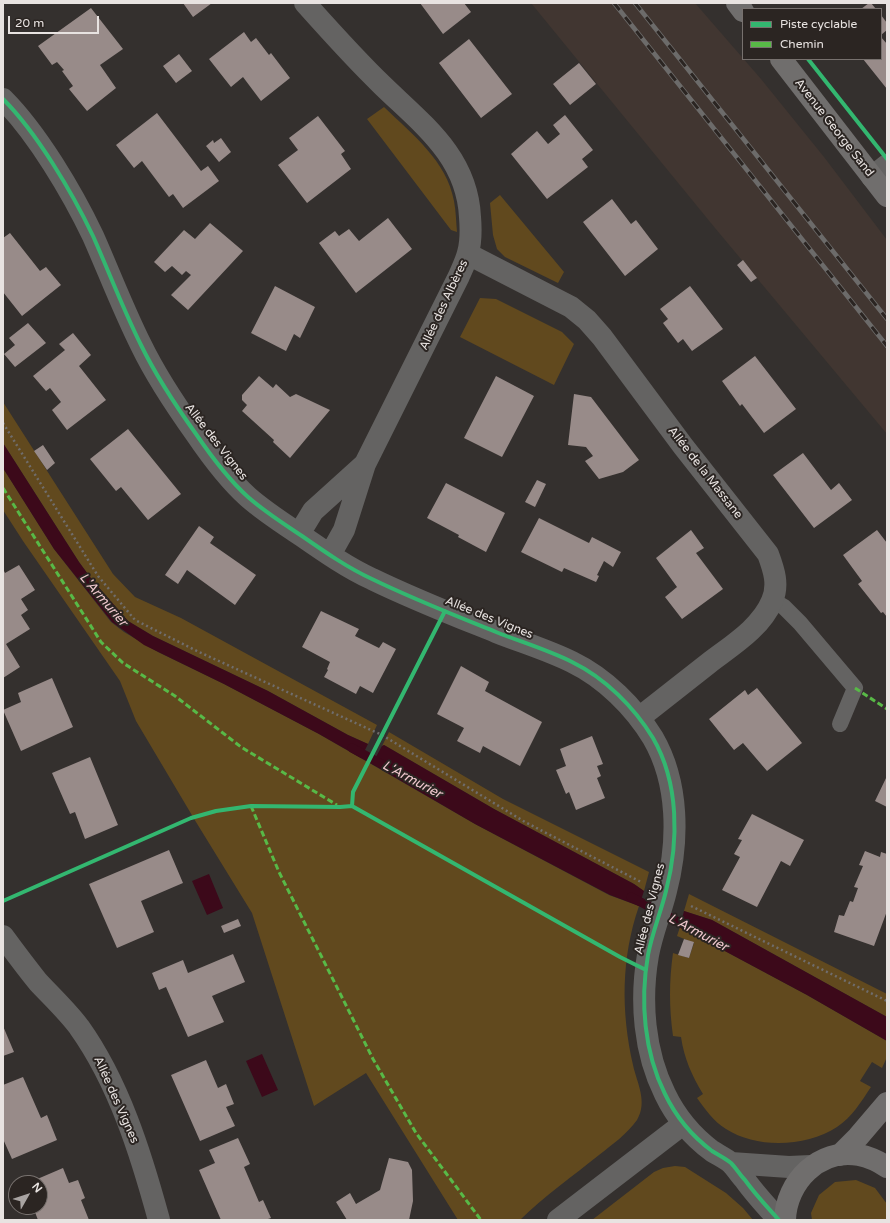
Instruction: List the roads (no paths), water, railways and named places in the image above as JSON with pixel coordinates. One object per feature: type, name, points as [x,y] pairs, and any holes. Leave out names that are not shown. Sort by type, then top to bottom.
[{"type":"main road","name":"Avenue George Sand","points":[[782,60],[880,171],[887,196]]},
{"type":"main road","points":[[840,1154],[858,1137],[887,1103]]},
{"type":"main road","points":[[785,1220],[785,1210],[790,1193],[799,1178],[811,1166],[840,1154],[858,1154],[876,1160],[887,1167]]},
{"type":"street","name":"Allée des Albères","points":[[305,3],[349,52],[424,126],[449,155],[456,166],[465,188],[470,208],[471,234],[468,254],[448,299],[365,464],[344,530],[330,555]]},
{"type":"street","name":"Allée des Vignes","points":[[3,99],[27,127],[39,144],[75,202],[91,232],[140,345],[177,407],[226,475],[248,498],[330,555],[370,578],[445,611],[573,662],[603,681],[639,718],[653,739],[663,759],[669,782],[674,812],[672,863],[666,894],[648,951],[646,970],[644,1003],[650,1050],[656,1073],[664,1092],[683,1124],[696,1138],[715,1154],[731,1164],[779,1220]]},
{"type":"street","name":"Allée de la Massane","points":[[468,254],[571,307],[587,320],[602,337],[683,446],[768,554],[774,570],[776,581],[772,600],[762,618],[746,634],[639,718]]},
{"type":"street","name":"Allée des Albères","points":[[299,534],[313,511],[365,464]]},
{"type":"street","name":"Allée des Vignes","points":[[3,936],[38,981],[78,1026],[104,1067],[134,1138],[148,1178],[159,1220]]},
{"type":"street","points":[[558,1220],[683,1124]]},
{"type":"street","name":"Allée des Vignes","points":[[731,1164],[789,1167],[811,1166]]},
{"type":"lane","points":[[772,600],[784,607],[800,623],[855,688],[840,724]]},
{"type":"water","points":[[3,443],[79,562],[93,581],[128,621],[153,636],[268,691],[348,735],[368,744],[361,758],[224,684],[144,645],[112,622],[54,549],[3,468]]},
{"type":"water","points":[[384,745],[494,809],[634,884],[644,891],[639,906],[610,895],[475,824],[372,764]]},
{"type":"water","points":[[209,874],[223,908],[207,915],[192,881]]},
{"type":"water","points":[[684,911],[712,920],[887,1017],[887,1041],[807,995],[680,927]]},
{"type":"water","points":[[262,1054],[278,1090],[262,1097],[246,1061]]},
{"type":"waterway","name":"L'Armurier","points":[[352,748],[385,766]]},
{"type":"waterway","name":"L'Armurier","points":[[631,897],[692,929]]},
{"type":"railway","points":[[614,3],[887,346]]},
{"type":"railway","points":[[635,3],[887,319]]}]
